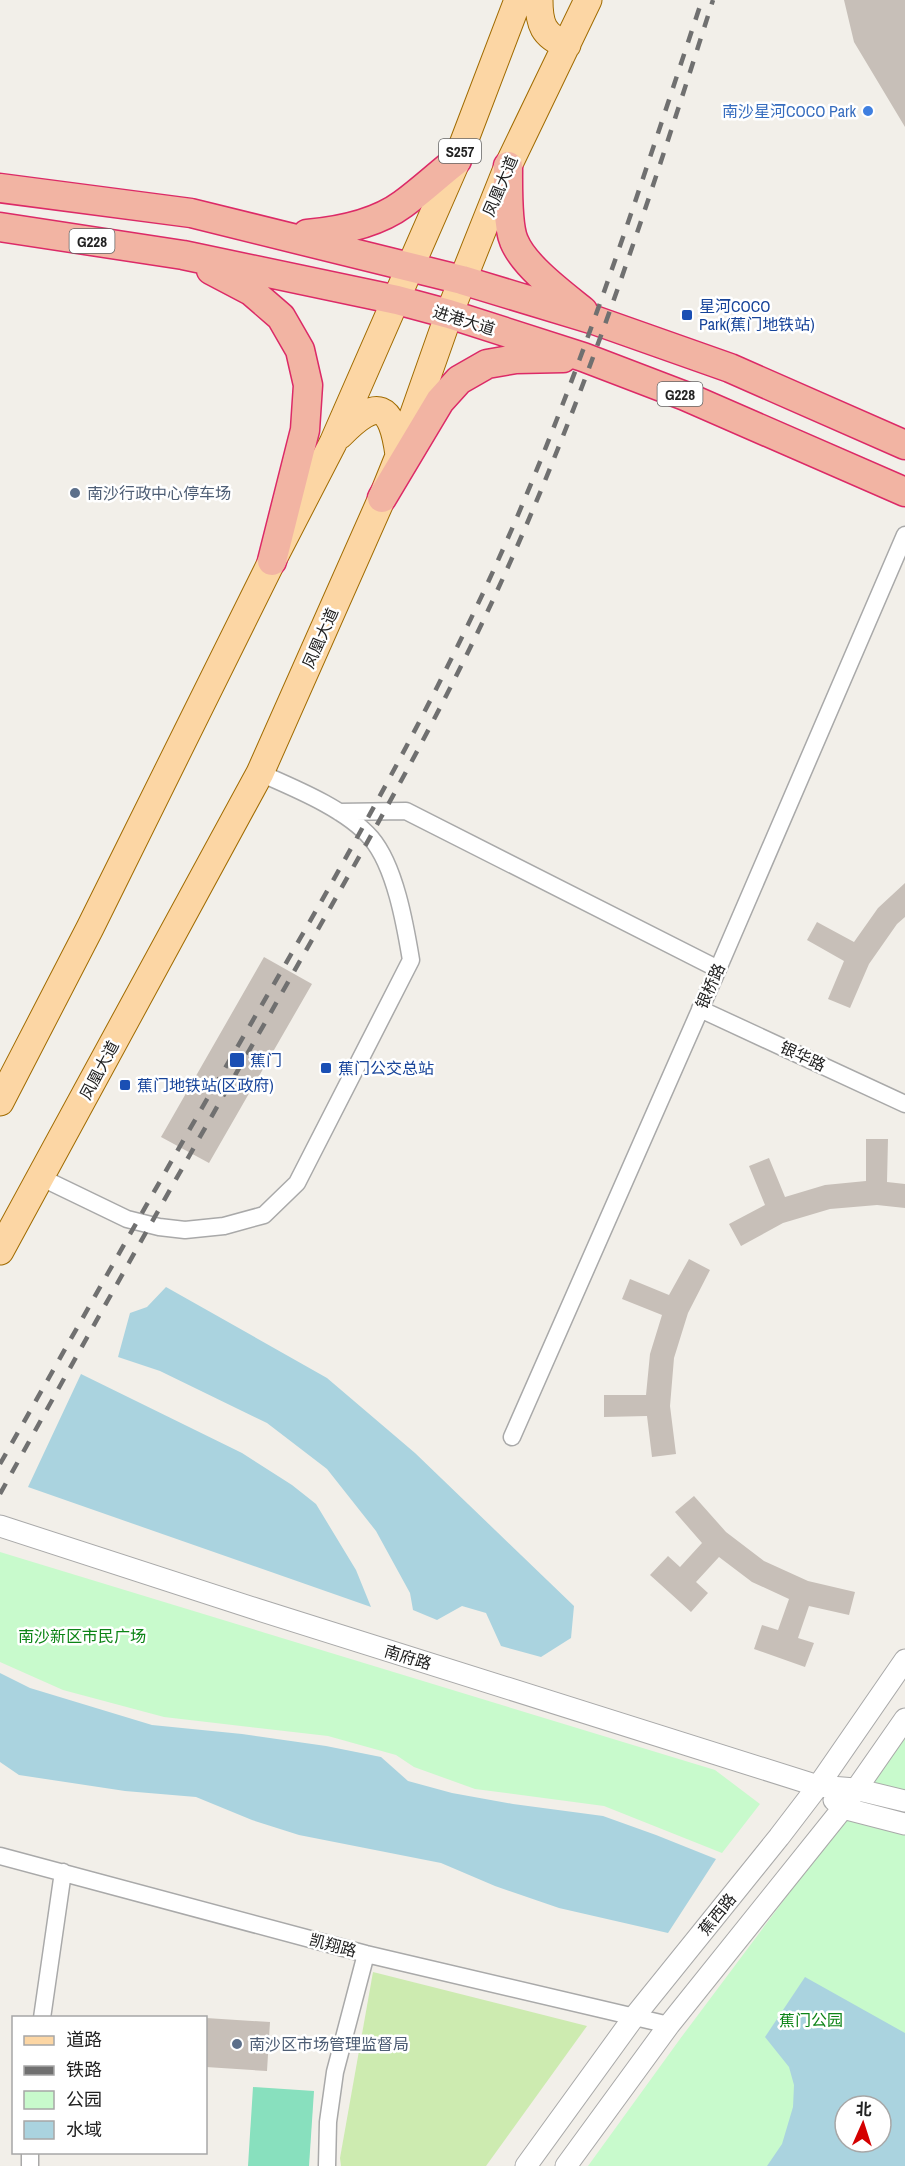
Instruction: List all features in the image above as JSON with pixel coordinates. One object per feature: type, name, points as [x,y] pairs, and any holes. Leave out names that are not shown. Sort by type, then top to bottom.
[{"type":"highway","points":[[289,236],[340,231],[375,219],[402,204],[457,160]]},
{"type":"highway","points":[[508,166],[508,203],[514,241],[528,262],[548,282],[594,320]]},
{"type":"highway","name":"G228","points":[[0,188],[191,213],[462,280],[594,320],[730,368],[905,445]]},
{"type":"highway","name":"进港大道","points":[[0,227],[183,255],[397,300],[449,314],[583,357],[685,396],[905,492]]},
{"type":"highway","points":[[243,267],[252,262],[259,246],[257,236],[250,227]]},
{"type":"highway","points":[[183,255],[251,291],[281,316],[300,350],[308,385],[305,430],[272,561]]},
{"type":"highway","points":[[382,498],[440,401],[459,380],[487,364],[516,359],[583,357]]},
{"type":"main road","name":"S257","points":[[397,300],[457,160],[518,0]]},
{"type":"main road","points":[[539,0],[542,24],[547,34],[554,40],[567,45]]},
{"type":"main road","name":"凤凰大道","points":[[0,1251],[260,773],[382,498],[449,314],[508,166],[588,0]]},
{"type":"main road","points":[[0,1102],[90,928],[333,443],[397,300]]},
{"type":"main road","points":[[333,443],[353,422],[366,413],[377,410],[385,413],[392,420],[399,456]]},
{"type":"street","name":"银桥路","points":[[512,1437],[718,969],[905,535]]},
{"type":"street","points":[[40,1178],[127,1218],[159,1227],[185,1230],[224,1226],[264,1215],[297,1183],[411,960],[405,923],[388,868],[371,838],[339,812],[260,773]]},
{"type":"street","points":[[339,812],[406,812],[718,969]]},
{"type":"street","name":"银华路","points":[[700,1009],[905,1104]]},
{"type":"street","name":"南府路","points":[[0,1526],[818,1786],[855,1789],[905,1801]]},
{"type":"street","name":"蕉西路","points":[[526,2166],[634,2017],[818,1786],[905,1659]]},
{"type":"street","name":"蕉西路","points":[[566,2166],[669,2025],[843,1808],[905,1719]]},
{"type":"street","name":"南府路","points":[[818,1786],[843,1808],[905,1824]]},
{"type":"street","name":"凯翔路","points":[[0,1856],[366,1954],[669,2025]]},
{"type":"street","points":[[42,2016],[63,1872]]},
{"type":"street","points":[[327,2166],[328,2122],[335,2072],[366,1954]]},
{"type":"green space","name":"南沙新区市民广场","points":[[0,1552],[715,1770],[760,1804],[722,1853],[604,1806],[475,1789],[414,1767],[396,1755],[328,1736],[164,1717],[63,1690],[0,1662]]},
{"type":"green space","name":"蕉门公园","points":[[905,1738],[905,2166],[588,2166],[680,2039]]},
{"type":"green space","points":[[373,1972],[587,2026],[486,2166],[341,2166],[340,2158]]},
{"type":"green space","points":[[253,2087],[314,2091],[309,2166],[248,2166]]},
{"type":"water","points":[[166,1287],[327,1378],[415,1453],[574,1606],[571,1638],[541,1657],[501,1646],[486,1613],[462,1606],[437,1620],[413,1610],[410,1593],[376,1531],[327,1469],[267,1423],[160,1371],[118,1357],[130,1313],[147,1307]]},
{"type":"water","points":[[81,1374],[242,1453],[292,1485],[316,1504],[356,1570],[371,1607],[28,1487]]},
{"type":"water","points":[[0,1673],[30,1688],[152,1725],[242,1734],[326,1746],[381,1757],[408,1781],[452,1793],[513,1804],[603,1816],[716,1859],[668,1933],[559,1908],[495,1886],[441,1863],[299,1835],[252,1820],[196,1797],[125,1791],[19,1775],[0,1762]]},
{"type":"water","points":[[805,1977],[905,2033],[905,2166],[767,2166],[782,2144],[793,2107],[794,2085],[789,2067],[765,2037]]},
{"type":"building","points":[[844,0],[905,0],[905,127],[854,42]]},
{"type":"building","points":[[905,883],[905,917],[897,924],[869,964],[850,1008],[828,999],[844,961],[807,940],[817,922],[854,942],[878,908]]},
{"type":"building","name":"蕉门","points":[[264,957],[312,984],[209,1163],[161,1137]]},
{"type":"building","points":[[866,1139],[888,1139],[887,1182],[905,1184],[905,1208],[877,1205],[830,1209],[783,1223],[741,1246],[729,1224],[765,1205],[749,1166],[769,1158],[785,1197],[825,1185],[866,1181]]},
{"type":"building","points":[[689,1259],[710,1270],[688,1313],[674,1358],[670,1406],[676,1454],[652,1457],[647,1416],[604,1417],[604,1395],[646,1395],[650,1354],[662,1315],[622,1299],[630,1279],[669,1295]]},
{"type":"building","points":[[694,1496],[726,1532],[764,1561],[808,1581],[855,1592],[849,1615],[809,1606],[798,1638],[814,1643],[805,1667],[754,1649],[762,1625],[778,1630],[789,1599],[752,1582],[719,1557],[696,1582],[708,1593],[691,1612],[650,1575],[668,1556],[680,1567],[702,1543],[675,1512]]},
{"type":"building","name":"南沙区市场管理监督局","points":[[207,2018],[270,2022],[267,2071],[207,2067]]},
{"type":"railway","points":[[0,1464],[353,846],[453,656],[516,519],[575,373],[702,0]]},
{"type":"railway","points":[[0,1494],[373,832],[470,648],[541,490],[604,328],[713,0]]},
{"type":"place","name":"南沙星河COCO Park","points":[[868,111]]},
{"type":"place","name":"星河COCO Park(蕉门地铁站)","points":[[687,315]]},
{"type":"place","name":"南沙行政中心停车场","points":[[75,493]]},
{"type":"place","name":"蕉门","points":[[237,1060]]},
{"type":"place","name":"蕉门公交总站","points":[[326,1068]]},
{"type":"place","name":"蕉门地铁站(区政府)","points":[[125,1085]]},
{"type":"place","name":"南沙区市场管理监督局","points":[[237,2044]]}]
